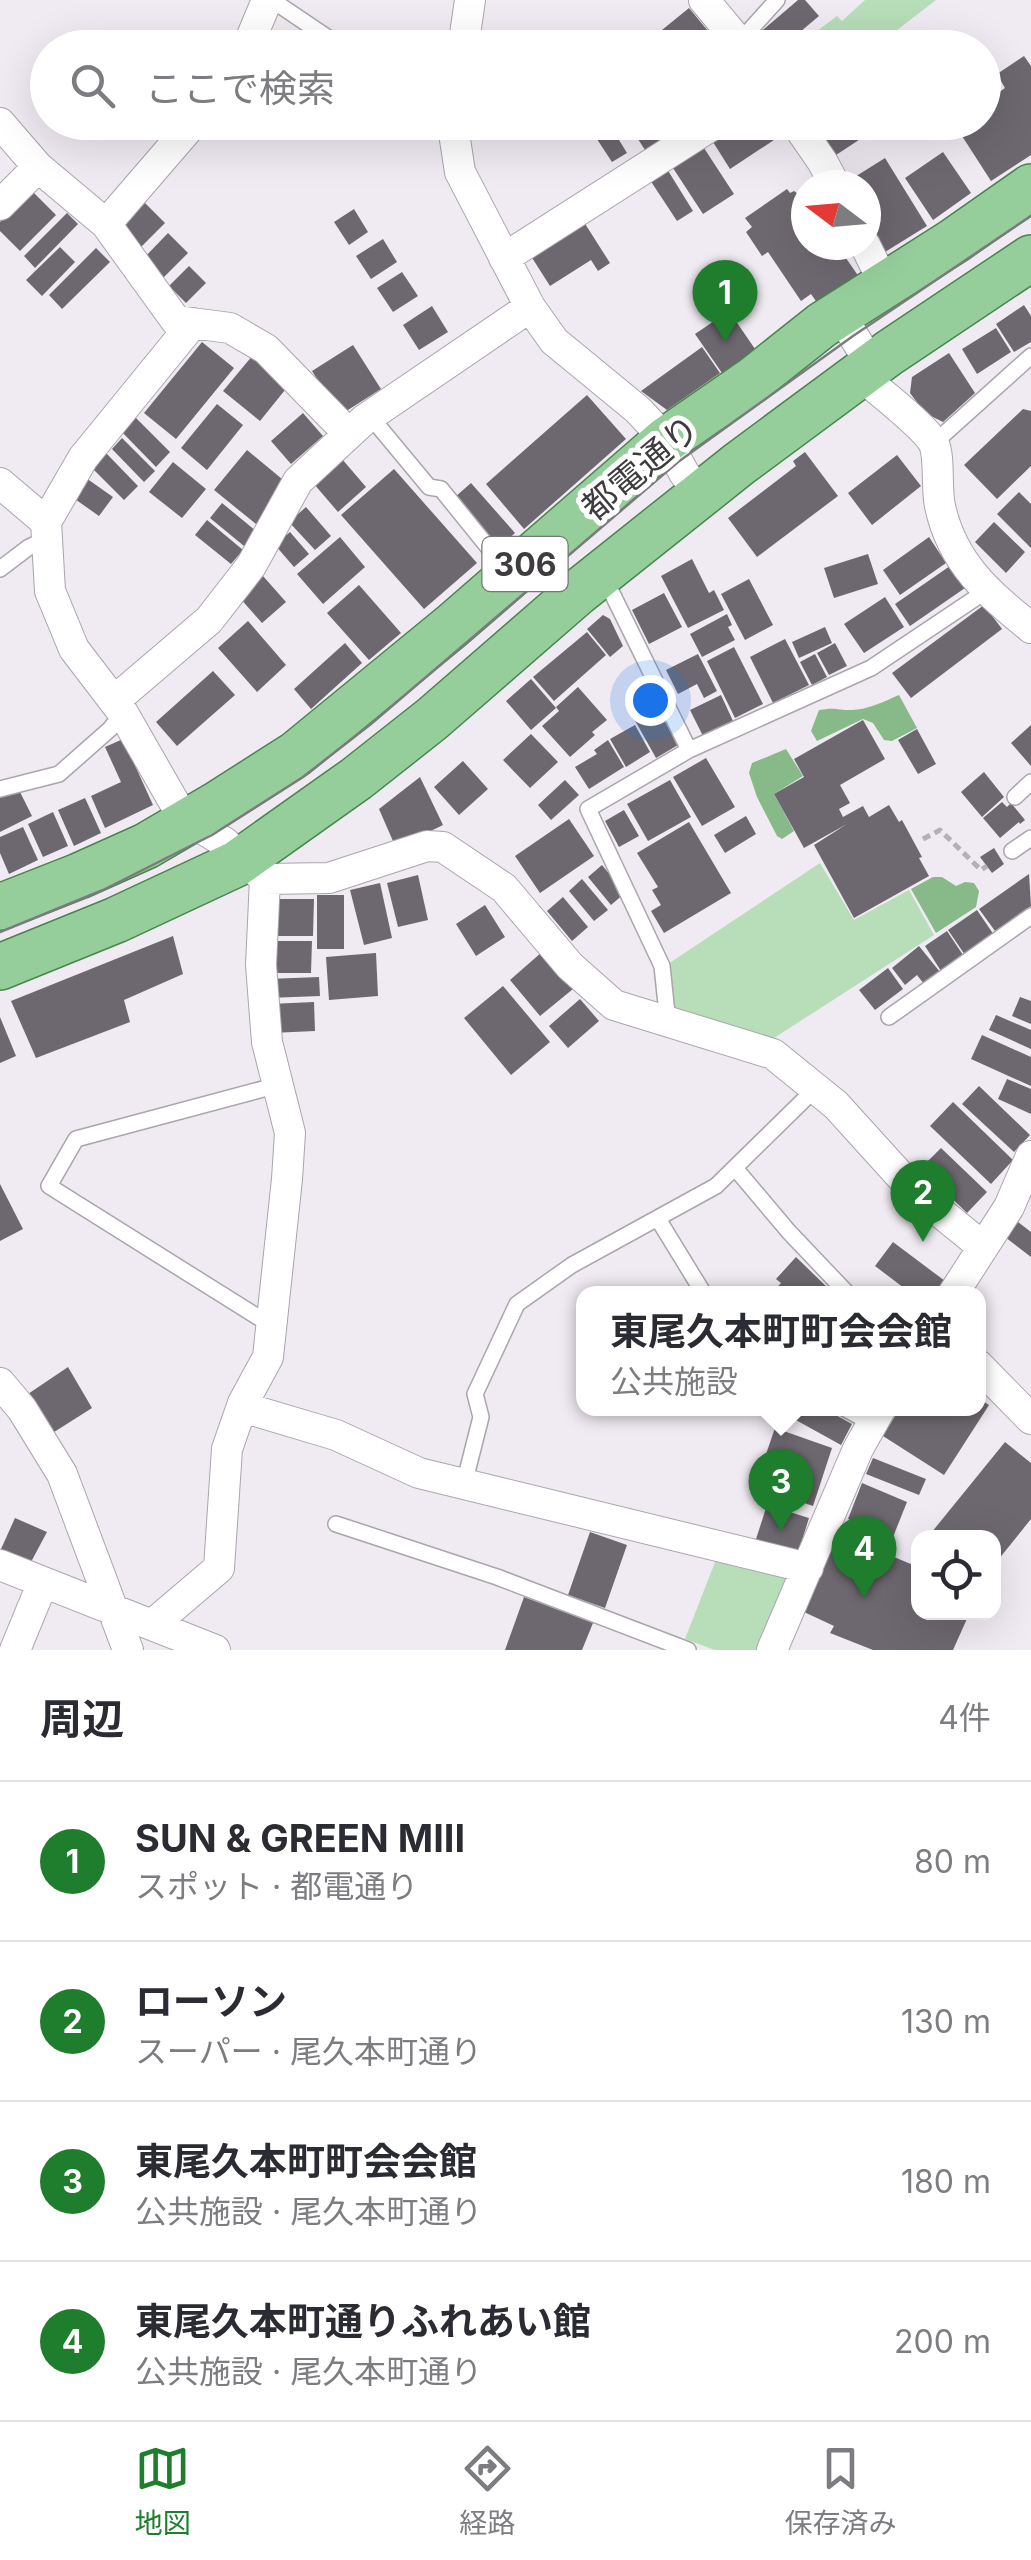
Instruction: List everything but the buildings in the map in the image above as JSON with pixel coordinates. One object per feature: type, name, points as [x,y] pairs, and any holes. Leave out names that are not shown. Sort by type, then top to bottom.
[{"type":"main road","name":"都電通り","points":[[0,907],[146,846],[296,754],[511,576],[666,440],[840,314],[1031,187]]},
{"type":"main road","name":"都電通り","points":[[0,967],[254,869],[356,778],[602,572],[866,370],[1031,258]]},
{"type":"street","points":[[256,30],[270,0]]},
{"type":"street","points":[[466,30],[470,0]]},
{"type":"street","points":[[704,0],[730,30]]},
{"type":"street","points":[[0,123],[38,167],[106,224],[176,321],[230,328],[266,350],[360,425]]},
{"type":"street","points":[[106,224],[178,140]]},
{"type":"street","points":[[454,140],[460,172],[530,307],[554,341],[638,410],[666,440],[701,495]]},
{"type":"street","points":[[504,258],[689,140]]},
{"type":"street","points":[[807,140],[826,170]]},
{"type":"street","points":[[0,205],[38,167]]},
{"type":"street","points":[[873,260],[886,285]]},
{"type":"street","points":[[119,707],[208,620],[251,566],[298,481],[360,425],[530,307]]},
{"type":"street","points":[[840,314],[866,370],[934,443],[940,506],[954,549],[986,591],[1031,628]]},
{"type":"street","points":[[192,323],[84,458],[47,530],[50,592],[74,649],[119,707],[188,822],[254,869],[329,878],[426,846],[443,848],[504,888],[570,966],[614,1005],[773,1054],[836,1105],[914,1191],[983,1247]]},
{"type":"street","points":[[0,483],[47,530]]},
{"type":"street","points":[[152,1625],[218,1568],[227,1449],[268,1357],[290,1133],[267,1042],[254,869]]},
{"type":"street","points":[[959,1286],[983,1247],[1020,1214],[1031,1156]]},
{"type":"street","points":[[986,1373],[1031,1419]]},
{"type":"street","points":[[0,1383],[22,1409],[62,1474],[128,1650]]},
{"type":"street","points":[[242,1408],[336,1435],[418,1473],[808,1568]]},
{"type":"street","points":[[772,1650],[858,1449],[877,1416]]},
{"type":"street","points":[[0,1565],[215,1650]]},
{"type":"street","points":[[15,1650],[43,1582]]},
{"type":"lane","points":[[270,0],[316,30]]},
{"type":"lane","points":[[753,30],[777,0]]},
{"type":"lane","points":[[934,443],[1031,356]]},
{"type":"lane","points":[[360,425],[429,487],[441,490],[511,576]]},
{"type":"lane","points":[[0,569],[47,530]]},
{"type":"lane","points":[[602,572],[690,750]]},
{"type":"lane","points":[[668,1023],[662,966],[588,810],[690,750],[871,668],[986,591]]},
{"type":"lane","points":[[0,789],[59,774],[110,729],[119,707]]},
{"type":"lane","points":[[1014,796],[1031,782]]},
{"type":"lane","points":[[1012,851],[1031,838]]},
{"type":"lane","points":[[889,1017],[1031,916]]},
{"type":"lane","points":[[272,1326],[49,1186],[76,1139],[278,1085]]},
{"type":"lane","points":[[464,1484],[480,1417],[475,1394],[517,1304],[572,1265],[716,1186],[815,1088]]},
{"type":"lane","points":[[736,1168],[840,1286]]},
{"type":"lane","points":[[658,1219],[699,1286]]},
{"type":"lane","points":[[336,1524],[497,1577],[688,1650]]},
{"type":"path","points":[[922,840],[940,830],[981,870],[987,866]]},
{"type":"green space","points":[[865,0],[936,0],[897,30],[818,30],[837,16],[842,21]]},
{"type":"green space","points":[[899,695],[917,728],[892,741],[884,740],[873,723],[863,719],[817,741],[811,731],[819,710],[864,708]]},
{"type":"green space","points":[[786,749],[803,776],[774,794],[794,831],[782,839],[757,797],[749,773],[752,763]]},
{"type":"green space","points":[[820,863],[854,920],[909,890],[934,935],[774,1038],[671,1010],[668,964]]},
{"type":"green space","points":[[933,877],[942,877],[956,886],[974,883],[979,891],[976,907],[936,933],[911,889]]},
{"type":"green space","points":[[717,1557],[787,1578],[758,1650],[715,1650],[685,1639]]},
{"type":"tram line","points":[[0,932],[103,890],[212,835],[303,777],[371,724],[678,462],[853,336],[1031,216]]},
{"type":"place","name":"SUN & GREEN MIII","points":[[725,342]]},
{"type":"place","name":"ローソン","points":[[923,1242]]},
{"type":"place","name":"東尾久本町町会会館","points":[[781,1531]]},
{"type":"place","name":"東尾久本町通りふれあい館","points":[[864,1598]]}]
